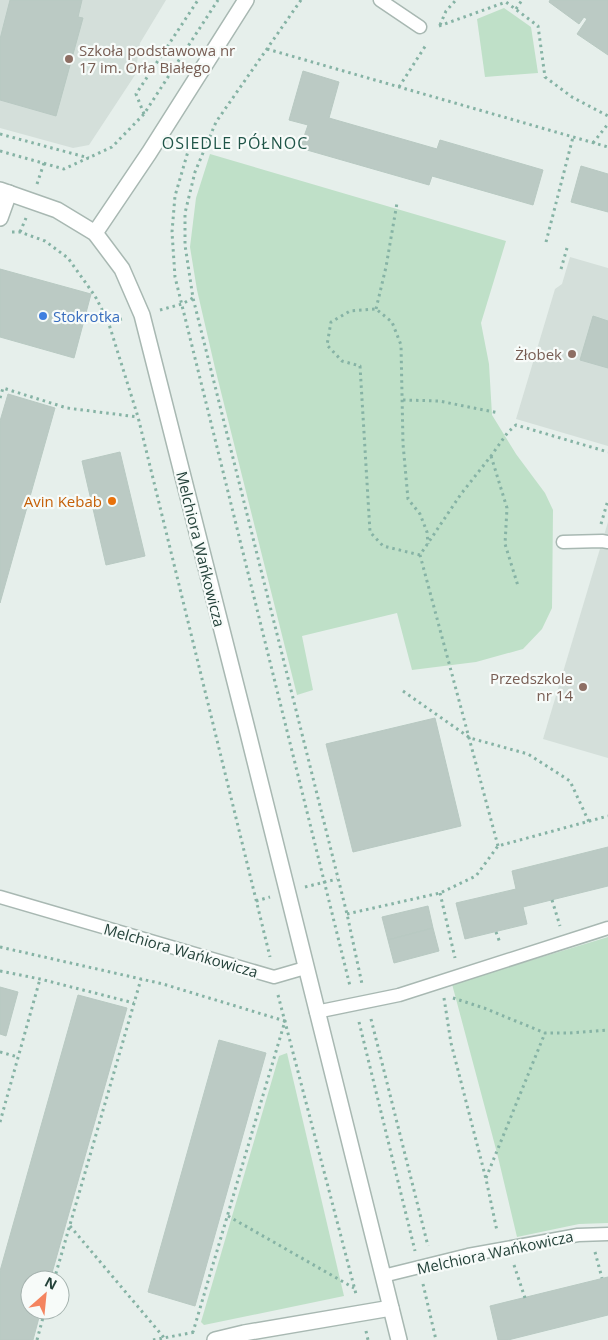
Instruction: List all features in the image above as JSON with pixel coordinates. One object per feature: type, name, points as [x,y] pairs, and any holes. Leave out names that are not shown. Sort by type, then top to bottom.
[{"type":"street","points":[[95,233],[149,153],[246,0]]},
{"type":"street","name":"Melchiora Wańkowicza","points":[[0,218],[4,191],[57,210],[95,233],[122,270],[142,315],[249,735],[398,1340]]},
{"type":"street","points":[[215,1340],[245,1337],[391,1308]]},
{"type":"lane","points":[[380,0],[420,27]]},
{"type":"lane","points":[[563,542],[608,542]]},
{"type":"lane","name":"Melchiora Wańkowicza","points":[[0,897],[274,977],[305,968]]},
{"type":"lane","points":[[316,1012],[399,995],[608,928]]},
{"type":"lane","name":"Melchiora Wańkowicza","points":[[383,1276],[468,1255],[578,1235],[608,1234]]},
{"type":"path","points":[[144,114],[136,94],[198,0]]},
{"type":"path","points":[[0,151],[64,169],[112,147],[144,114],[218,0]]},
{"type":"path","points":[[301,0],[216,122],[195,172],[186,213],[185,245],[193,298],[347,914],[360,1002],[380,1112],[420,1267],[436,1340]]},
{"type":"path","points":[[436,32],[446,11],[456,0]]},
{"type":"path","points":[[516,9],[522,0]]},
{"type":"path","points":[[440,25],[506,2],[538,26],[545,77],[572,97],[608,116]]},
{"type":"path","points":[[399,87],[431,38]]},
{"type":"path","points":[[267,49],[608,147]]},
{"type":"path","points":[[593,143],[608,124]]},
{"type":"path","points":[[0,134],[89,158]]},
{"type":"path","points":[[546,242],[574,137]]},
{"type":"path","points":[[191,141],[175,196],[172,232],[175,277],[360,1002],[433,1264]]},
{"type":"path","points":[[376,309],[398,203]]},
{"type":"path","points":[[20,232],[45,241],[68,258],[95,296],[108,321],[138,417],[274,977],[368,1340]]},
{"type":"path","points":[[561,269],[567,248]]},
{"type":"path","points":[[420,555],[383,546],[370,532],[360,366],[342,361],[327,345],[331,322],[350,311],[376,309],[392,322],[401,344],[403,444],[408,499],[420,514],[427,532],[428,544]]},
{"type":"path","points":[[0,398],[3,388],[67,408],[138,417]]},
{"type":"path","points":[[403,400],[439,401],[499,413]]},
{"type":"path","points":[[420,555],[461,494],[508,432],[516,425],[608,452]]},
{"type":"path","points":[[491,456],[507,508],[505,544],[518,586]]},
{"type":"path","points":[[420,555],[498,846]]},
{"type":"path","points":[[403,690],[470,738],[528,754],[570,781],[589,822]]},
{"type":"path","points":[[347,914],[440,893],[476,876],[498,846],[608,816]]},
{"type":"path","points":[[440,893],[456,963]]},
{"type":"path","points":[[552,900],[562,931]]},
{"type":"path","points":[[496,932],[502,950]]},
{"type":"path","points":[[0,947],[163,984],[285,1021]]},
{"type":"path","points":[[0,971],[40,979],[134,1003]]},
{"type":"path","points":[[0,1122],[40,979]]},
{"type":"path","points":[[57,1270],[141,979]]},
{"type":"path","points":[[525,1298],[512,1260],[502,1250],[451,1043],[444,995],[484,1008],[545,1033],[569,1034],[608,1030]]},
{"type":"path","points":[[193,1332],[285,1021]]},
{"type":"path","points":[[486,1179],[545,1033]]},
{"type":"path","points":[[0,1052],[18,1057]]},
{"type":"path","points":[[228,1216],[354,1288]]},
{"type":"path","points":[[70,1226],[166,1340]]},
{"type":"path","points":[[594,1247],[602,1278]]},
{"type":"path","points":[[37,1340],[42,1320]]},
{"type":"shaded area","name":"Szkoła podstawowa nr 17 im. Orła Białego","points":[[0,0],[166,0],[140,43],[135,75],[89,145],[73,148],[0,128]]},
{"type":"shaded area","name":"Żłobek","points":[[570,257],[608,268],[608,446],[516,419],[555,289],[562,284]]},
{"type":"shaded area","name":"Przedszkole nr 14","points":[[608,522],[608,758],[543,739]]},
{"type":"green space","points":[[504,8],[531,27],[538,73],[485,77],[477,19]]},
{"type":"green space","points":[[210,154],[506,241],[481,323],[489,364],[492,415],[516,454],[545,493],[553,510],[552,608],[542,629],[523,649],[476,662],[412,670],[397,613],[302,636],[313,690],[297,695],[215,368],[197,290],[190,247],[196,198]]},
{"type":"green space","points":[[608,937],[608,1223],[579,1224],[517,1237],[497,1153],[452,984]]},
{"type":"green space","points":[[287,1053],[344,1296],[204,1325],[201,1322],[279,1056]]},
{"type":"building","name":"Szkoła podstawowa nr 17 im. Orła Białego","points":[[10,0],[82,0],[78,17],[83,18],[56,116],[0,100],[0,39]]},
{"type":"building","points":[[550,0],[608,0],[608,55],[577,34],[587,19],[584,17],[579,24],[549,2]]},
{"type":"building","points":[[303,71],[339,82],[329,118],[437,149],[440,140],[543,170],[533,205],[432,176],[429,185],[300,148],[308,125],[289,120]]},
{"type":"building","points":[[581,166],[608,174],[608,212],[571,202]]},
{"type":"building","name":"Stokrotka","points":[[0,269],[91,294],[74,358],[0,337]]},
{"type":"building","points":[[593,316],[608,321],[608,368],[580,360]]},
{"type":"building","points":[[8,394],[55,408],[0,603],[0,421]]},
{"type":"building","points":[[120,452],[145,556],[106,565],[82,461]]},
{"type":"building","points":[[435,718],[461,826],[353,852],[326,744]]},
{"type":"building","points":[[608,847],[608,886],[523,907],[527,924],[465,939],[456,903],[516,889],[512,871]]},
{"type":"building","points":[[428,906],[433,928],[388,940],[382,917]]},
{"type":"building","points":[[433,928],[439,951],[394,963],[388,940]]},
{"type":"building","points":[[0,987],[18,992],[6,1036],[0,1034]]},
{"type":"building","points":[[78,995],[127,1008],[53,1270],[20,1270],[20,1320],[38,1320],[33,1340],[0,1340],[0,1271]]},
{"type":"building","points":[[219,1040],[266,1053],[195,1306],[148,1292]]},
{"type":"building","points":[[608,1277],[608,1315],[508,1340],[498,1340],[490,1306]]},
{"type":"place","name":"Szkoła podstawowa nr 17 im. Orła Białego","points":[[69,59]]},
{"type":"place","name":"Stokrotka","points":[[43,316]]},
{"type":"place","name":"Żłobek","points":[[572,354]]},
{"type":"place","name":"Avin Kebab","points":[[112,501]]},
{"type":"place","name":"Przedszkole nr 14","points":[[583,687]]},
{"type":"district","name":"OSIEDLE PÓŁNOC","points":[[235,143]]}]
